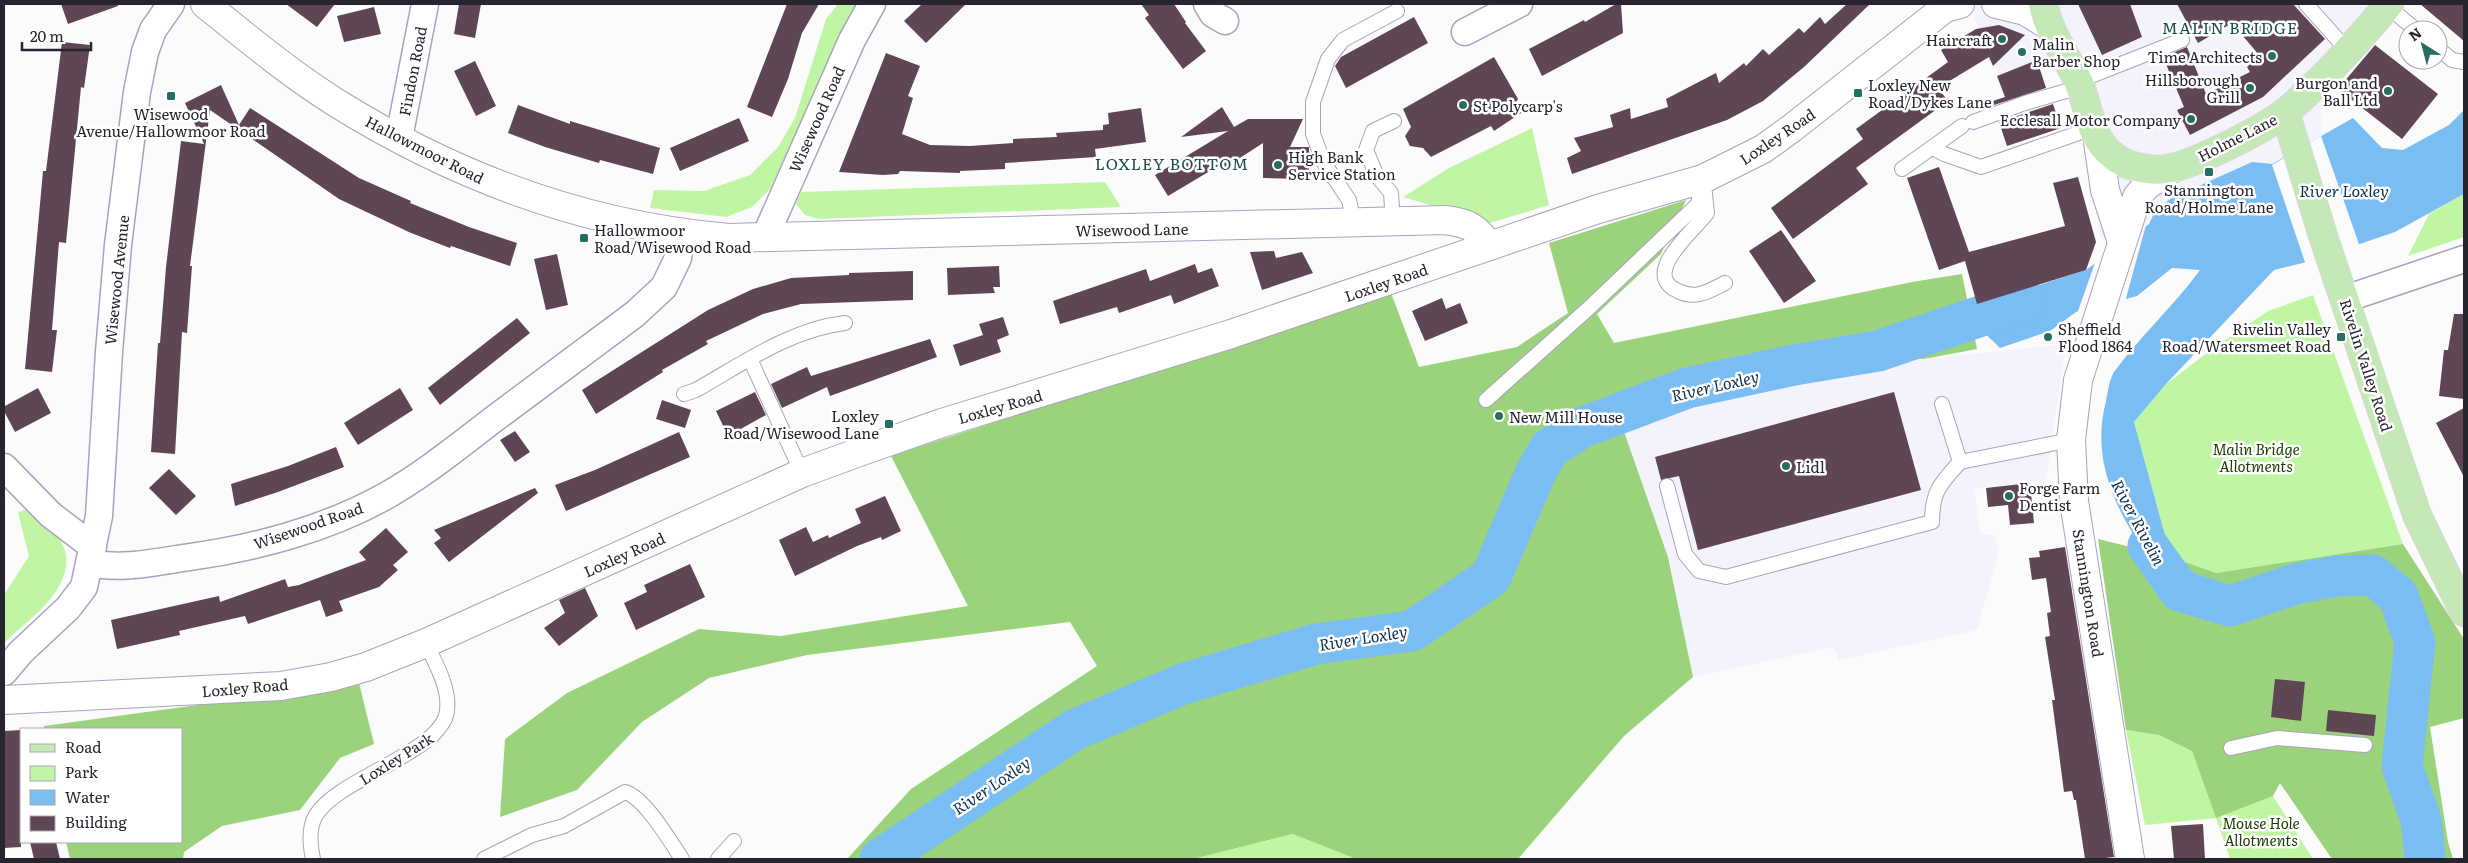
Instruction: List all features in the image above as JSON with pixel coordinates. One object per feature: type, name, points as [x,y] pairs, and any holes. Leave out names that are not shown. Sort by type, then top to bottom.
[{"type":"main road","name":"Hallowmoor Road","points":[[205,4],[276,60],[335,102],[440,159],[498,185],[576,211],[681,234],[729,238],[765,236]]},
{"type":"main road","points":[[1996,4],[2046,14],[2079,84],[2096,135],[2105,190],[2122,242]]},
{"type":"main road","name":"Loxley Road","points":[[4,700],[281,686],[332,677],[366,667],[426,642],[802,473],[942,423],[1231,334],[1598,209],[1703,179],[1764,149],[1949,5]]},
{"type":"main road","name":"Holme Lane","points":[[2096,135],[2112,156],[2148,169],[2171,169],[2214,152],[2285,112],[2348,51],[2388,5]]},
{"type":"main road","name":"Rivelin Valley Road","points":[[2285,112],[2333,265],[2417,515],[2464,612]]},
{"type":"main road","name":"Stannington Road","points":[[2130,859],[2074,501],[2071,440],[2078,380],[2137,197],[2146,186],[2171,169]]},
{"type":"main road","name":"Wisewood Lane","points":[[765,236],[1354,224],[1445,220],[1463,222],[1477,229],[1490,246]]},
{"type":"street","name":"Wisewood Avenue","points":[[91,555],[99,516],[118,245],[137,92],[145,52],[153,30],[172,4]]},
{"type":"street","name":"Findon Road","points":[[399,138],[425,4]]},
{"type":"street","name":"Wisewood Road","points":[[765,236],[852,40],[872,4]]},
{"type":"street","points":[[1465,32],[1519,4]]},
{"type":"street","name":"Wisewood Road","points":[[91,555],[108,567],[228,552],[307,529],[382,498],[428,470],[635,314],[664,287],[678,258],[681,234]]},
{"type":"street","points":[[2345,299],[2464,259]]},
{"type":"street","points":[[4,467],[91,555],[84,588],[68,608],[21,652],[4,672]]},
{"type":"lane","points":[[2306,4],[2348,51]]},
{"type":"lane","points":[[2388,5],[2405,20]]},
{"type":"lane","points":[[1354,224],[1349,200],[1324,163],[1313,134],[1313,102],[1328,59],[1343,40],[1397,12]]},
{"type":"lane","points":[[1902,168],[1968,124],[2079,84],[2182,40]]},
{"type":"lane","points":[[2448,57],[2452,60],[2464,62]]},
{"type":"lane","points":[[1393,222],[1391,193],[1376,176],[1366,150],[1373,131],[1394,121]]},
{"type":"lane","points":[[1933,148],[1944,154],[1981,167],[2096,135]]},
{"type":"lane","points":[[1703,179],[1707,213],[1670,257],[1665,266],[1664,278],[1670,287],[1683,294],[1699,296],[1725,283]]},
{"type":"lane","points":[[1486,400],[1590,307],[1698,204],[1703,179]]},
{"type":"lane","points":[[684,394],[696,390],[750,359],[804,332],[826,325],[845,323]]},
{"type":"lane","points":[[750,359],[802,473]]},
{"type":"lane","points":[[1942,404],[1960,462]]},
{"type":"lane","points":[[1667,486],[1685,554],[1699,571],[1726,577],[1932,522],[1932,504],[1939,485],[1960,462],[2071,440]]},
{"type":"lane","name":"Loxley Park","points":[[313,859],[310,830],[316,815],[330,799],[439,731],[447,711],[444,686],[426,642]]},
{"type":"lane","points":[[2231,748],[2277,738],[2365,745]]},
{"type":"lane","points":[[484,859],[532,835],[564,826],[624,792],[633,795],[649,813],[682,859]]},
{"type":"lane","points":[[718,859],[734,841]]},
{"type":"shaded area","points":[[1968,4],[2389,4],[2320,80],[2321,136],[2272,165],[2252,162],[2172,198],[2156,209],[2146,225],[2101,238],[2080,87],[2061,50],[1999,75]]},
{"type":"shaded area","points":[[2066,344],[2046,480],[1974,489],[1980,534],[1995,536],[1999,551],[1977,630],[1839,660],[1833,647],[1693,677],[1669,558],[1622,426],[1872,358],[1924,359]]},
{"type":"green space","points":[[838,4],[860,4],[770,189],[752,207],[726,217],[650,208],[654,190],[704,191],[750,175],[778,147],[795,118],[826,19]]},
{"type":"green space","points":[[1532,128],[1549,205],[1490,223],[1403,197],[1449,168]]},
{"type":"green space","points":[[1105,182],[1121,207],[819,219],[805,215],[796,204],[801,192]]},
{"type":"green space","points":[[2464,194],[2464,237],[2408,256],[2429,214]]},
{"type":"green space","points":[[1686,200],[1661,254],[1597,314],[1614,343],[1912,282],[1962,274],[1977,349],[1924,359],[1872,358],[1622,426],[1668,557],[1693,677],[1624,736],[1518,859],[1356,859],[1293,834],[1193,859],[847,859],[911,789],[1097,666],[1070,622],[807,655],[709,678],[642,722],[577,790],[500,817],[505,739],[567,693],[699,629],[781,636],[968,606],[891,456],[1391,293],[1419,367],[1517,347],[1568,313],[1549,243]]},
{"type":"green space","name":"Malin Bridge Allotments","points":[[2313,295],[2403,544],[2216,573],[2171,557],[2134,422],[2166,384],[2215,347],[2268,311]]},
{"type":"green space","points":[[28,508],[51,529],[61,542],[66,555],[66,569],[62,581],[46,605],[4,643],[4,595],[29,556],[18,513]]},
{"type":"green space","points":[[2098,539],[2171,557],[2216,573],[2403,544],[2464,639],[2464,718],[2430,727],[2448,842],[2453,859],[2332,859],[2280,783],[2273,796],[2216,818],[2192,751],[2159,735],[2126,730]]},
{"type":"green space","points":[[359,683],[374,744],[340,758],[300,810],[222,826],[184,852],[183,859],[70,859],[66,843],[182,843],[182,728],[44,728],[44,726]]},
{"type":"green space","name":"Mouse Hole Allotments","points":[[2126,730],[2159,735],[2192,751],[2216,817],[2273,796],[2313,859],[2230,859],[2216,818],[2145,825]]},
{"type":"green space","points":[[1294,834],[1356,859],[1193,859]]},
{"type":"water","name":"River Loxley","points":[[2464,110],[2464,194],[2395,232],[2307,262],[2274,270],[2166,384],[2134,422],[2171,557],[2198,575],[2177,597],[2130,530],[2118,506],[2108,481],[2103,456],[2102,429],[2109,386],[2114,372],[2200,270],[2172,268],[2137,296],[2076,312],[2050,331],[2000,348],[1970,319],[1987,302],[2086,270],[2149,224],[2156,209],[2172,198],[2252,162],[2272,164],[2353,118],[2382,148],[2403,150],[2449,125]]},
{"type":"pier","points":[[2321,136],[2360,247],[2306,265],[2272,165]]},
{"type":"pier","points":[[2146,225],[2125,302],[2077,314],[2096,260]]},
{"type":"building","points":[[61,4],[118,4],[118,6],[68,24]]},
{"type":"building","points":[[286,4],[335,4],[317,27]]},
{"type":"building","points":[[459,4],[481,4],[475,38],[454,34]]},
{"type":"building","points":[[787,4],[819,4],[802,33],[788,79],[772,117],[747,107]]},
{"type":"building","points":[[922,4],[966,4],[926,43],[904,21]]},
{"type":"building","points":[[1141,4],[1174,4],[1185,23],[1206,51],[1183,69],[1145,18],[1149,15]]},
{"type":"building","points":[[1616,4],[1621,4],[1623,33],[1542,76],[1529,49],[1584,20],[1585,22]]},
{"type":"building","points":[[1847,4],[1869,5],[1804,67],[1763,101],[1727,120],[1572,174],[1567,158],[1581,151],[1574,138],[1613,127],[1610,115],[1630,108],[1631,119],[1668,107],[1666,99],[1716,73],[1719,83],[1744,63],[1746,66],[1763,49],[1769,55],[1799,28],[1804,33],[1820,17],[1825,24]]},
{"type":"building","points":[[2078,4],[2130,4],[2142,37],[2102,55]]},
{"type":"building","points":[[2177,4],[2293,4],[2325,39],[2263,97],[2190,135],[2177,110],[2184,107],[2163,57],[2187,47],[2206,94],[2250,72],[2247,67],[2259,55],[2232,23],[2198,43]]},
{"type":"building","points":[[2420,4],[2464,4],[2464,41],[2448,28],[2448,20],[2439,20]]},
{"type":"building","points":[[374,7],[381,34],[344,42],[337,16]]},
{"type":"building","points":[[1414,17],[1428,43],[1346,88],[1335,66],[1341,57]]},
{"type":"building","points":[[1999,25],[2025,35],[1993,66],[1989,57],[1938,88],[1948,101],[1856,168],[1868,184],[1793,239],[1771,208],[1863,139],[1856,129],[1948,62],[1941,50],[1976,29]]},
{"type":"building","points":[[62,42],[90,45],[84,88],[81,87],[66,243],[59,242],[52,330],[57,330],[52,372],[25,369],[43,171],[46,171]]},
{"type":"building","name":"Burgon and Ball Ltd","points":[[2375,45],[2398,63],[2398,70],[2407,70],[2438,94],[2402,139],[2338,89]]},
{"type":"building","points":[[886,53],[920,66],[908,96],[913,98],[902,134],[930,145],[970,146],[1013,143],[1013,139],[1057,137],[1056,133],[1103,130],[1103,125],[1109,124],[1108,113],[1141,108],[1146,142],[1095,149],[1096,157],[1005,163],[1005,169],[960,171],[960,173],[900,171],[898,174],[883,175],[839,172]]},
{"type":"building","name":"St Polycarp's","points":[[1494,57],[1518,99],[1516,102],[1521,113],[1494,131],[1491,126],[1431,157],[1423,148],[1410,146],[1405,136],[1411,127],[1403,109]]},
{"type":"building","points":[[2037,60],[2046,88],[1994,105],[1993,101],[2005,97],[1997,76]]},
{"type":"building","points":[[475,61],[496,106],[476,116],[454,71]]},
{"type":"building","points":[[221,85],[239,125],[250,108],[359,178],[411,201],[410,203],[469,227],[517,243],[510,266],[451,246],[450,248],[411,233],[339,199],[210,110],[190,266],[192,266],[187,333],[182,332],[175,454],[151,452],[158,343],[160,343],[166,267],[181,141],[204,144],[185,103]]},
{"type":"building","points":[[2053,104],[2061,128],[2007,146],[1999,122]]},
{"type":"building","points":[[518,105],[570,124],[570,121],[660,148],[653,174],[600,160],[599,163],[545,147],[508,133]]},
{"type":"building","points":[[1222,107],[1234,127],[1248,119],[1303,119],[1290,147],[1309,147],[1309,179],[1263,178],[1263,143],[1223,169],[1220,165],[1168,196],[1155,175],[1228,131],[1181,137]]},
{"type":"building","points":[[739,118],[749,141],[680,171],[670,148]]},
{"type":"building","points":[[1939,167],[1969,252],[2065,226],[2053,183],[2078,177],[2096,242],[2086,270],[1977,304],[1965,261],[1939,270],[1907,178]]},
{"type":"building","points":[[1781,230],[1816,281],[1784,303],[1749,251]]},
{"type":"building","points":[[1274,251],[1276,258],[1302,252],[1313,273],[1262,290],[1250,252]]},
{"type":"building","points":[[557,254],[568,305],[546,310],[534,259]]},
{"type":"building","points":[[1195,264],[1198,273],[1212,268],[1219,286],[1174,304],[1171,295],[1119,313],[1117,307],[1060,324],[1053,301],[1146,269],[1150,281]]},
{"type":"building","points":[[999,266],[1000,287],[993,287],[995,293],[948,295],[947,268]]},
{"type":"building","points":[[913,271],[913,300],[801,304],[763,314],[706,341],[708,344],[662,370],[663,372],[596,414],[582,390],[708,310],[753,289],[791,278],[849,275],[849,273]]},
{"type":"building","points":[[1442,298],[1446,309],[1460,303],[1468,323],[1425,341],[1412,311]]},
{"type":"building","points":[[2454,314],[2464,314],[2464,399],[2439,396],[2444,350],[2448,350]]},
{"type":"building","points":[[1003,317],[1009,335],[997,340],[1001,352],[960,366],[953,345],[983,335],[979,324]]},
{"type":"building","points":[[517,318],[530,333],[440,405],[428,388]]},
{"type":"building","points":[[930,339],[937,357],[830,396],[827,387],[782,408],[771,384],[807,367],[811,376]]},
{"type":"building","points":[[38,388],[51,413],[15,432],[5,413],[5,406]]},
{"type":"building","points":[[400,388],[413,410],[358,445],[344,423]]},
{"type":"building","points":[[755,392],[766,415],[728,436],[716,411]]},
{"type":"building","name":"Lidl","points":[[1894,392],[1921,490],[1698,550],[1679,476],[1661,480],[1655,457]]},
{"type":"building","points":[[662,400],[691,410],[685,428],[656,419]]},
{"type":"building","points":[[2464,408],[2464,477],[2436,423]]},
{"type":"building","points":[[515,431],[530,452],[515,462],[500,440]]},
{"type":"building","points":[[679,432],[690,457],[566,511],[555,485],[595,470]]},
{"type":"building","points":[[336,447],[344,467],[235,506],[231,484],[288,466]]},
{"type":"building","points":[[169,469],[196,496],[176,515],[149,488]]},
{"type":"building","name":"Forge Farm Dentist","points":[[2030,483],[2034,523],[2010,525],[2008,505],[1988,507],[1986,488]]},
{"type":"building","points":[[535,488],[538,493],[449,562],[434,543],[441,538],[434,530]]},
{"type":"building","points":[[885,496],[901,531],[882,540],[881,537],[857,546],[795,576],[779,540],[806,527],[813,542],[828,535],[829,538],[861,523],[855,509]]},
{"type":"building","points":[[386,528],[408,552],[393,565],[398,570],[379,587],[339,601],[343,611],[326,617],[320,600],[248,624],[245,616],[179,631],[180,635],[117,649],[111,620],[219,596],[220,602],[285,579],[288,587],[299,585],[366,560],[359,552]]},
{"type":"building","points":[[2065,547],[2114,857],[2085,859],[2076,800],[2074,800],[2072,791],[2064,792],[2052,700],[2055,700],[2045,637],[2050,636],[2047,613],[2051,612],[2046,578],[2032,580],[2029,558],[2040,557],[2039,551]]},
{"type":"building","points":[[690,564],[705,597],[636,630],[624,603],[647,592],[644,585]]},
{"type":"building","points":[[585,588],[598,616],[559,646],[544,628],[565,613],[559,600]]},
{"type":"building","points":[[2275,679],[2305,682],[2301,721],[2271,717]]},
{"type":"building","points":[[2328,710],[2376,715],[2374,736],[2326,731]]},
{"type":"building","points":[[20,730],[21,847],[4,848],[4,731]]},
{"type":"building","points":[[2203,824],[2205,859],[2174,859],[2171,826]]},
{"type":"building","points":[[30,843],[56,843],[60,859],[34,859]]},
{"type":"waterway","name":"River Loxley","points":[[880,859],[1074,730],[1183,684],[1316,644],[1412,631],[1491,577],[1535,474],[1549,449],[1581,428],[1687,388],[1794,365],[1878,351],[2025,301]]},
{"type":"waterway","name":"River Rivelin","points":[[2148,546],[2180,591],[2230,606],[2295,584],[2337,576],[2373,575],[2398,596],[2415,642],[2402,766],[2421,820],[2425,859]]},
{"type":"place","name":"Haircraft","points":[[2002,39]]},
{"type":"place","name":"Malin Barber Shop","points":[[2022,52]]},
{"type":"place","name":"Time Architects","points":[[2272,56]]},
{"type":"place","name":"Hillsborough Grill","points":[[2250,88]]},
{"type":"place","name":"Burgon and Ball Ltd","points":[[2388,91]]},
{"type":"place","name":"Loxley New Road/Dykes Lane","points":[[1858,93]]},
{"type":"place","name":"Wisewood Avenue/Hallowmoor Road","points":[[171,96]]},
{"type":"place","name":"St Polycarp's","points":[[1463,105]]},
{"type":"place","name":"Ecclesall Motor Company","points":[[2191,119]]},
{"type":"place","name":"High Bank Service Station","points":[[1278,165]]},
{"type":"place","name":"Stannington Road/Holme Lane","points":[[2209,172]]},
{"type":"place","name":"Hallowmoor Road/Wisewood Road","points":[[584,238]]},
{"type":"place","name":"Sheffield Flood 1864","points":[[2048,337]]},
{"type":"place","name":"Rivelin Valley Road/Watersmeet Road","points":[[2341,337]]},
{"type":"place","name":"New Mill House","points":[[1499,416]]},
{"type":"place","name":"Loxley Road/Wisewood Lane","points":[[889,424]]},
{"type":"place","name":"Lidl","points":[[1786,466]]},
{"type":"place","name":"Forge Farm Dentist","points":[[2009,496]]},
{"type":"district","name":"MALIN BRIDGE","points":[[2230,27]]},
{"type":"district","name":"LOXLEY BOTTOM","points":[[1172,163]]}]
